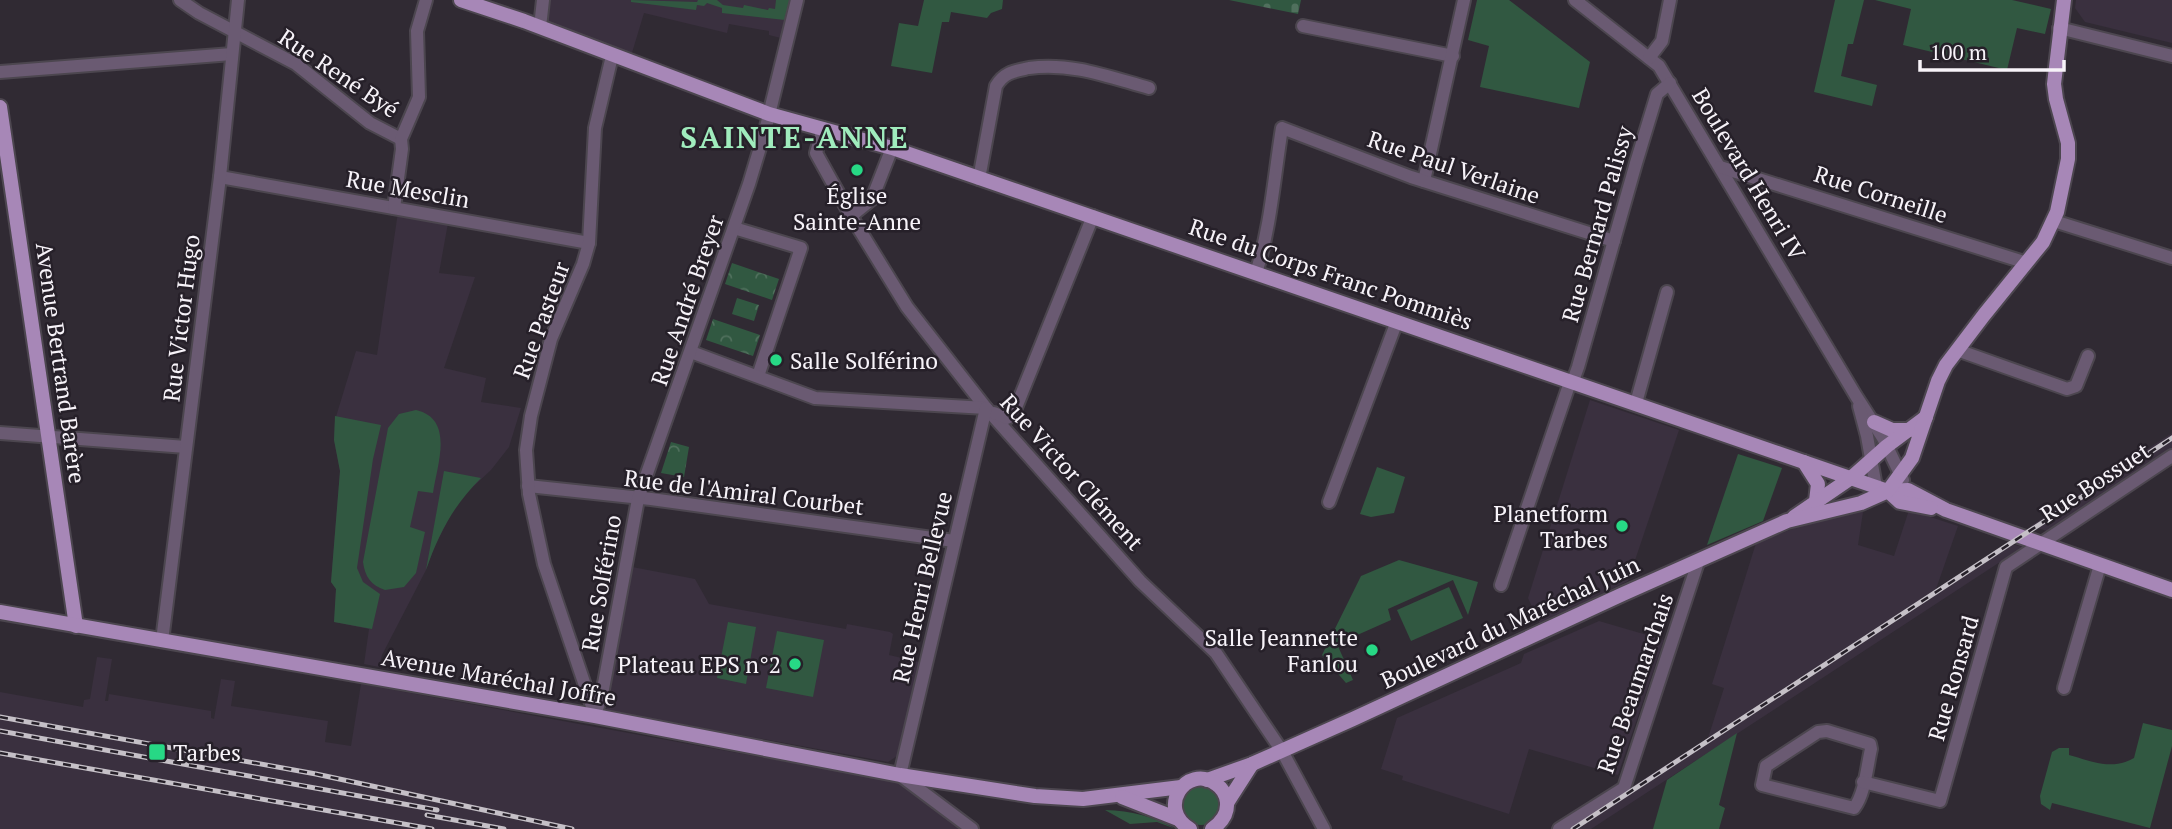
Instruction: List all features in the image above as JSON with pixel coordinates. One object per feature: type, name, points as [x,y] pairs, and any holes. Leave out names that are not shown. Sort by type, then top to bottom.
[{"type":"main road","name":"Rue du Corps Franc Pommiès","points":[[461,0],[540,27],[769,114],[892,148],[1093,216],[1851,478],[1882,489],[1900,502],[1946,510]]},
{"type":"main road","points":[[1882,489],[1901,476],[1912,458],[1938,381],[1957,350],[2028,263],[2054,221],[2065,184],[2068,159],[2068,143],[2055,92],[2054,68],[2064,0]]},
{"type":"main road","name":"Avenue Bertrand Barère","points":[[0,107],[76,626]]},
{"type":"main road","name":"Boulevard du Maréchal Juin","points":[[1787,522],[1851,478],[1927,416]]},
{"type":"main road","points":[[1874,422],[1892,430],[1912,429]]},
{"type":"main road","points":[[1803,461],[1818,484],[1816,501]]},
{"type":"main road","name":"Rue du Corps Franc Pommiès","points":[[1882,489],[1908,490],[1946,510],[2172,590]]},
{"type":"main road","name":"Boulevard du Maréchal Juin","points":[[1181,787],[1193,780],[1208,780],[1282,751],[1787,522],[1861,503],[1882,489]]},
{"type":"main road","name":"Avenue Maréchal Joffre","points":[[0,612],[595,716],[900,775]]},
{"type":"main road","points":[[1220,826],[1227,803],[1252,764]]},
{"type":"main road","points":[[900,775],[1035,796],[1083,799],[1181,787]]},
{"type":"main road","points":[[1208,780],[1221,788],[1227,803]]},
{"type":"main road","points":[[1178,819],[1174,803],[1181,787]]},
{"type":"main road","points":[[1113,796],[1178,819],[1190,829]]},
{"type":"street","name":"Rue René Byé","points":[[180,0],[199,13],[296,64],[370,123],[401,139]]},
{"type":"street","name":"Rue Victor Hugo","points":[[162,641],[220,177],[238,0]]},
{"type":"street","points":[[394,208],[401,139],[419,97],[417,31],[426,0]]},
{"type":"street","points":[[540,27],[543,0]]},
{"type":"street","name":"Rue André Breyer","points":[[638,499],[734,228],[769,114],[797,0]]},
{"type":"street","points":[[1424,181],[1464,0]]},
{"type":"street","name":"Boulevard Henri IV","points":[[1575,0],[1659,66],[1874,422],[1908,490]]},
{"type":"street","points":[[1649,58],[1662,41],[1670,0]]},
{"type":"street","points":[[1303,26],[1453,56]]},
{"type":"street","points":[[2060,28],[2172,55]]},
{"type":"street","points":[[0,72],[232,54]]},
{"type":"street","name":"Rue Pasteur","points":[[595,716],[587,685],[544,564],[528,486],[526,450],[551,339],[583,264],[589,243],[595,128],[612,56]]},
{"type":"street","points":[[979,179],[996,86],[1003,75],[1047,66],[1063,66],[1079,68],[1149,89]]},
{"type":"street","name":"Rue Bernard Palissy","points":[[1500,585],[1568,388],[1573,381],[1657,94],[1670,83]]},
{"type":"street","name":"Rue Victor Clément","points":[[823,128],[816,153],[850,216],[907,307],[989,410],[1140,581],[1216,653],[1282,751],[1324,829]]},
{"type":"street","name":"Rue Paul Verlaine","points":[[1256,272],[1269,225],[1282,128],[1424,181],[1614,242]]},
{"type":"street","points":[[850,216],[872,199],[892,148]]},
{"type":"street","name":"Rue Corneille","points":[[1720,167],[2028,263]]},
{"type":"street","name":"Rue Mesclin","points":[[220,177],[589,243]]},
{"type":"street","points":[[691,352],[815,398],[989,410],[1007,418],[1013,415],[1093,216]]},
{"type":"street","points":[[2054,221],[2172,258]]},
{"type":"street","points":[[734,228],[801,248],[758,376]]},
{"type":"street","points":[[1636,403],[1667,292]]},
{"type":"street","points":[[1329,502],[1397,321]]},
{"type":"street","points":[[1957,350],[2067,389],[2076,386],[2088,356]]},
{"type":"street","name":"Boulevard Henri IV","points":[[1856,396],[1871,460],[1882,489]]},
{"type":"street","name":"Rue Henri Bellevue","points":[[900,775],[954,541],[989,410]]},
{"type":"street","points":[[0,433],[186,447]]},
{"type":"street","name":"Rue Bossuet","points":[[2006,567],[2172,456]]},
{"type":"street","name":"Rue de l'Amiral Courbet","points":[[528,486],[954,541]]},
{"type":"street","name":"Rue Solférino","points":[[595,716],[603,689],[638,499]]},
{"type":"street","name":"Rue Beaumarchais","points":[[1559,829],[1624,788],[1698,562]]},
{"type":"street","points":[[2064,688],[2100,565]]},
{"type":"street","name":"Rue Ronsard","points":[[1863,782],[1940,801],[2006,567]]},
{"type":"street","points":[[1827,731],[1870,744],[1863,782],[1857,804],[1849,808],[1762,785],[1766,766],[1818,732],[1827,731]]},
{"type":"street","name":"Avenue Maréchal Joffre","points":[[900,775],[972,829]]},
{"type":"shaded area","points":[[550,0],[790,0],[781,38],[769,35],[769,31],[729,24],[727,33],[644,13],[631,56],[550,24],[547,19]]},
{"type":"shaded area","points":[[2076,0],[2172,0],[2172,43],[2085,22],[2075,8]]},
{"type":"shaded area","points":[[398,212],[448,223],[439,273],[475,277],[444,368],[486,378],[481,402],[521,408],[509,447],[491,470],[461,498],[451,514],[426,570],[382,655],[379,667],[364,664],[369,629],[334,622],[336,589],[331,582],[340,471],[334,440],[335,420],[356,351],[377,355]]},
{"type":"shaded area","points":[[1590,400],[1679,430],[1628,581],[1540,624],[1528,598]]},
{"type":"shaded area","points":[[2172,433],[2172,450],[2047,531],[2031,526]]},
{"type":"shaded area","points":[[1909,510],[1958,526],[1936,589],[2007,543],[2023,547],[1591,829],[1566,829],[1708,738],[1724,688],[1712,684],[1756,543],[1842,512],[1863,512],[1858,545],[1894,556]]},
{"type":"shaded area","points":[[632,567],[695,579],[709,604],[846,629],[847,624],[893,634],[889,655],[919,662],[897,756],[888,762],[606,710]]},
{"type":"shaded area","points":[[1599,621],[1664,640],[1618,775],[1529,749],[1509,814],[1402,780],[1403,776],[1381,769],[1397,718],[1521,663],[1524,654]]},
{"type":"shaded area","points":[[97,657],[112,659],[105,701],[108,701],[109,694],[211,711],[211,718],[214,719],[221,679],[235,681],[231,706],[328,721],[325,742],[351,746],[361,684],[897,782],[960,829],[0,829],[0,692],[83,707],[84,700],[90,699]]},
{"type":"green space","points":[[631,0],[717,0],[723,5],[743,8],[744,5],[768,10],[775,9],[776,0],[790,0],[785,20],[722,13],[722,8],[707,3],[704,6],[697,5],[696,10]]},
{"type":"green space","points":[[924,0],[1003,0],[1002,9],[991,13],[987,18],[951,12],[949,22],[942,22],[932,73],[891,66],[899,23],[918,26]]},
{"type":"green space","points":[[1229,0],[1301,0],[1298,14]]},
{"type":"green space","points":[[1477,0],[1509,0],[1590,62],[1579,108],[1480,87],[1489,46],[1468,40]]},
{"type":"green space","points":[[1835,0],[1864,0],[1853,44],[1848,44],[1841,76],[1877,85],[1872,106],[1814,92]]},
{"type":"green space","points":[[1875,0],[2012,0],[2051,9],[2045,34],[2017,28],[2007,70],[1903,45],[1911,9]]},
{"type":"green space","points":[[732,263],[779,279],[772,300],[725,284]]},
{"type":"green space","points":[[737,298],[759,305],[754,321],[732,314]]},
{"type":"green space","points":[[713,319],[760,335],[753,356],[706,340]]},
{"type":"green space","points":[[416,410],[428,415],[436,423],[440,433],[438,469],[433,493],[418,491],[410,527],[425,532],[416,573],[404,587],[385,590],[370,580],[363,562],[388,428],[399,414]]},
{"type":"green space","points":[[335,416],[381,425],[373,459],[357,568],[363,582],[380,594],[372,629],[334,622],[336,589],[331,582],[340,471],[334,440]]},
{"type":"green space","points":[[671,442],[689,447],[684,477],[661,473]]},
{"type":"green space","points":[[1738,454],[1782,468],[1763,521],[1707,545]]},
{"type":"green space","points":[[1377,467],[1405,477],[1394,513],[1371,517],[1360,514]]},
{"type":"green space","points":[[444,471],[481,478],[462,499],[448,521],[426,570]]},
{"type":"green space","points":[[1399,560],[1478,582],[1468,615],[1453,580],[1388,609],[1391,620],[1337,644],[1353,680],[1346,683],[1322,655],[1361,576]]},
{"type":"green space","points":[[1449,587],[1463,618],[1411,641],[1397,610]]},
{"type":"green space","points":[[728,622],[756,627],[746,684],[717,678]]},
{"type":"green space","name":"Plateau EPS n°2","points":[[777,631],[824,640],[813,697],[766,688]]},
{"type":"green space","points":[[2143,723],[2172,730],[2172,746],[2150,828],[2052,803],[2050,810],[2041,804],[2040,796],[2052,752],[2059,748],[2069,748],[2069,755],[2093,762],[2126,762],[2134,758]]},
{"type":"green space","points":[[1737,733],[1719,805],[1725,808],[1719,829],[1653,829],[1667,780]]},
{"type":"green space","points":[[1201,785],[1209,786],[1215,791],[1220,797],[1220,813],[1215,819],[1209,824],[1201,825],[1193,824],[1187,819],[1182,813],[1181,805],[1182,797],[1187,791],[1193,786]]},
{"type":"green space","points":[[1105,810],[1142,815],[1176,829],[1157,822],[1130,824]]},
{"type":"railway","points":[[1573,829],[2172,438]]},
{"type":"railway","points":[[0,717],[316,774],[572,829]]},
{"type":"railway","points":[[0,731],[437,810]]},
{"type":"railway","points":[[0,753],[432,829]]},
{"type":"railway","points":[[427,815],[504,829]]},
{"type":"place","name":"Église Sainte-Anne","points":[[857,170]]},
{"type":"place","name":"Salle Solférino","points":[[776,360]]},
{"type":"place","name":"Planetform Tarbes","points":[[1622,526]]},
{"type":"place","name":"Salle Jeannette Fanlou","points":[[1372,650]]},
{"type":"place","name":"Plateau EPS n°2","points":[[795,664]]},
{"type":"place","name":"Tarbes","points":[[157,752]]},
{"type":"district","name":"SAINTE-ANNE","points":[[795,137]]}]
